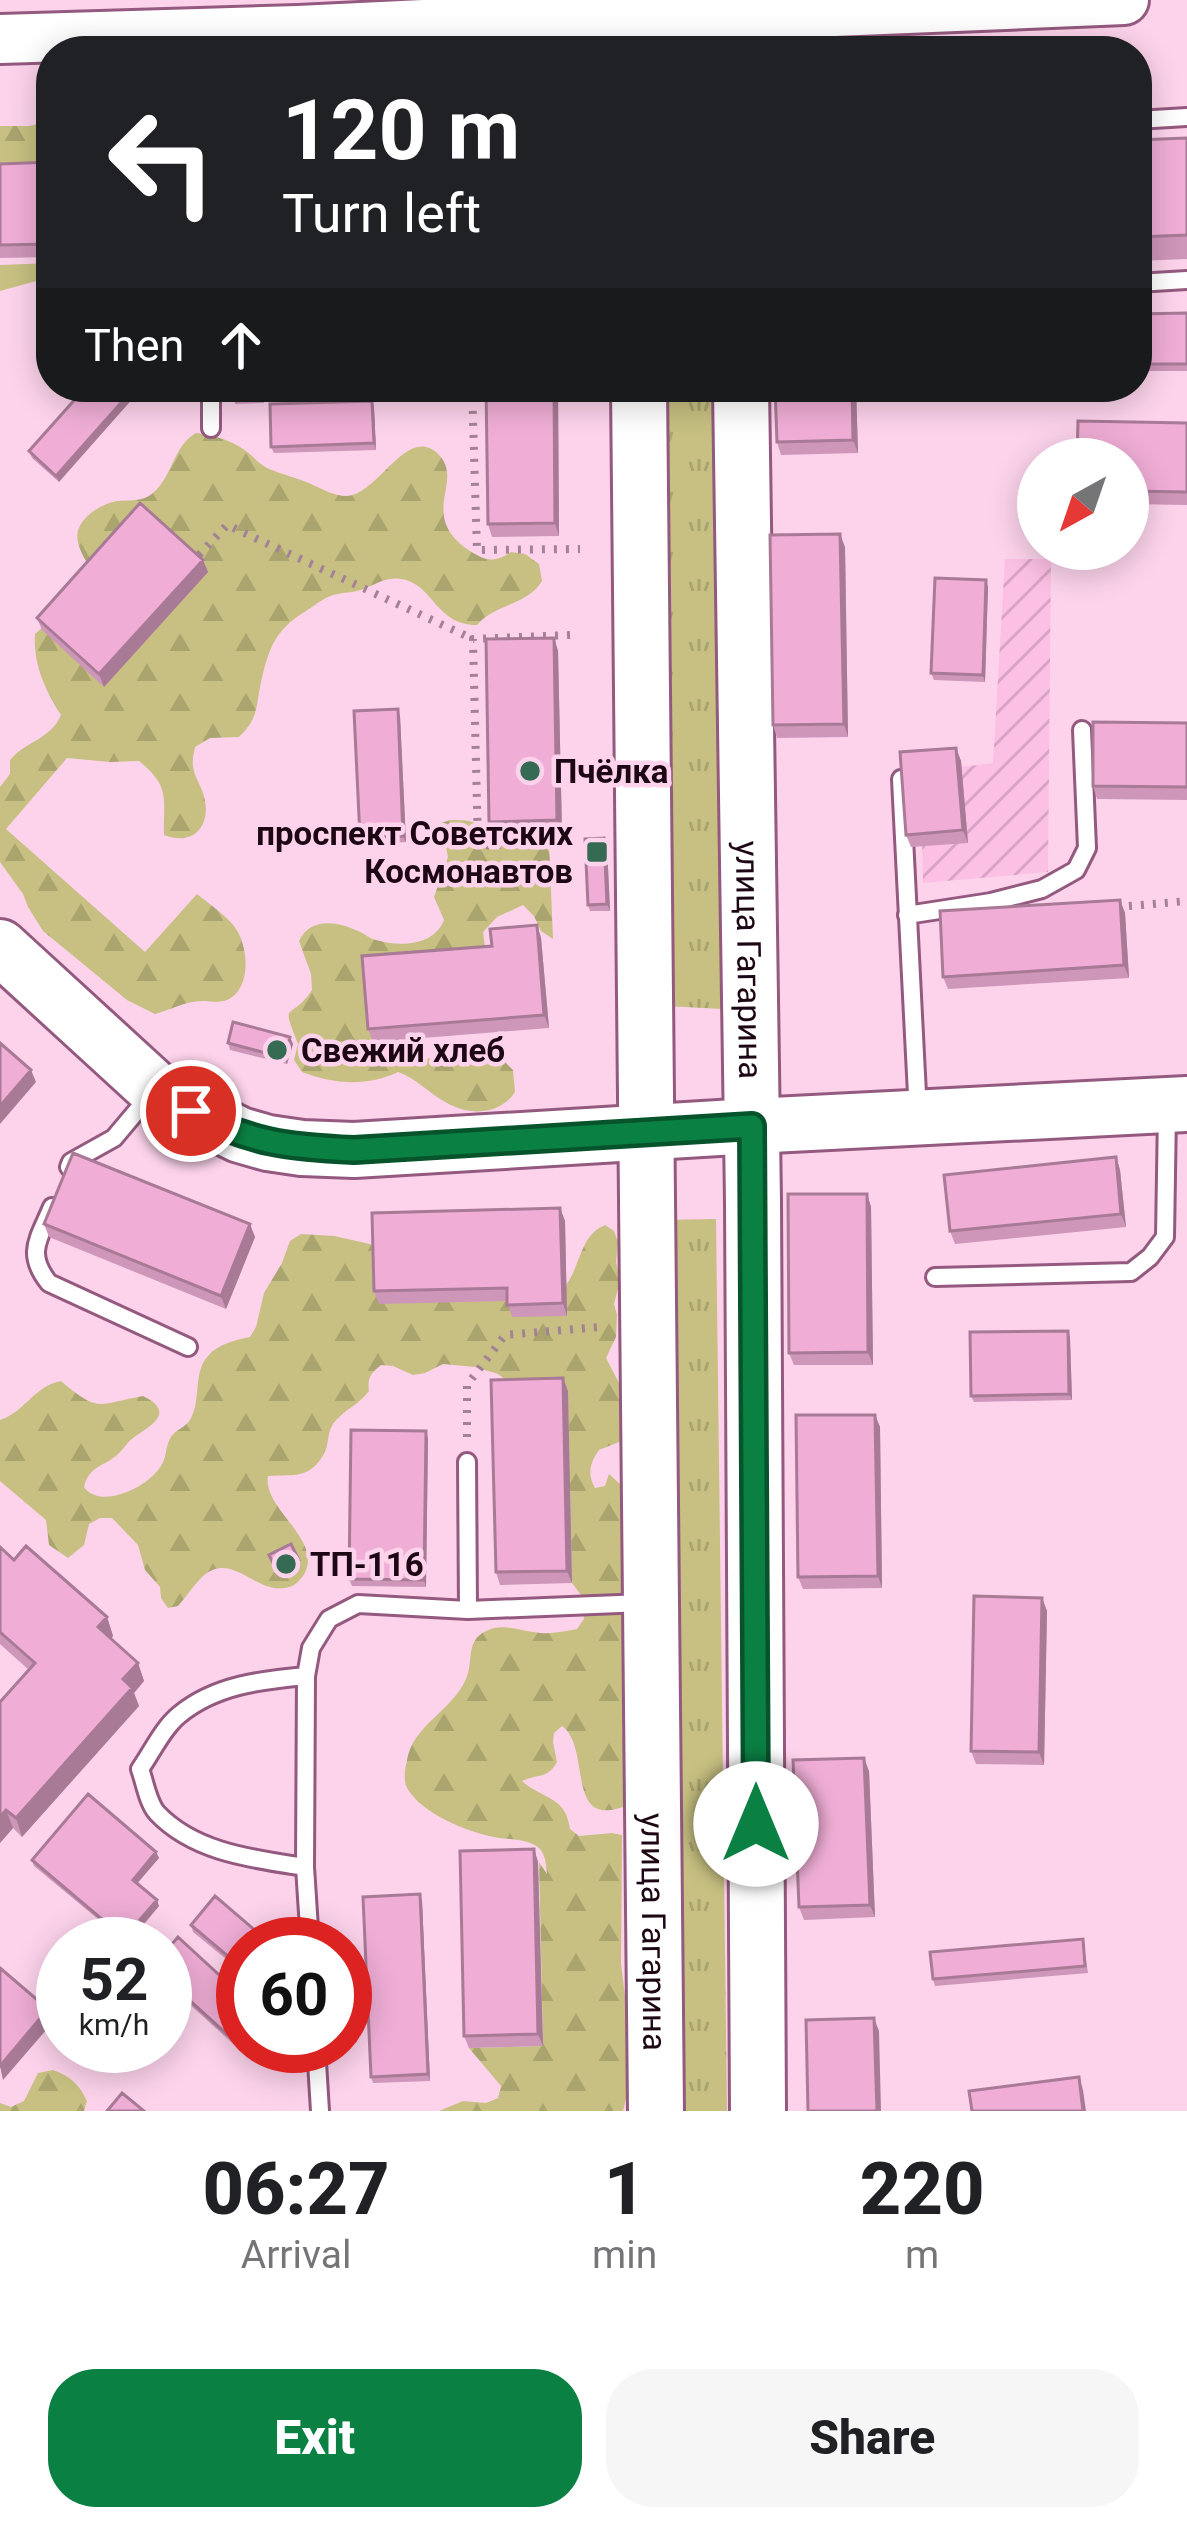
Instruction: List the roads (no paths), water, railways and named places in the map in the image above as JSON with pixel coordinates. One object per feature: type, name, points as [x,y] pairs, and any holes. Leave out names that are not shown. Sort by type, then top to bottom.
[{"type":"main road","points":[[239,36],[327,22],[736,22],[1124,0]]},
{"type":"main road","points":[[0,39],[36,39]]},
{"type":"main road","name":"улица Гагарина","points":[[639,402],[656,2111]]},
{"type":"main road","name":"улица Гагарина","points":[[741,402],[752,1126],[758,2111]]},
{"type":"main road","points":[[0,946],[155,1089],[240,1136],[302,1148],[354,1150],[1177,1105]]},
{"type":"lane","points":[[1152,119],[1187,117]]},
{"type":"lane","points":[[1152,282],[1187,280]]},
{"type":"lane","points":[[211,402],[211,428]]},
{"type":"lane","points":[[908,915],[1042,890],[1076,870],[1087,848],[1082,730]]},
{"type":"lane","points":[[901,779],[918,1118]]},
{"type":"lane","points":[[64,1180],[71,1162],[115,1138],[155,1089]]},
{"type":"lane","points":[[935,1277],[1131,1272],[1165,1237],[1177,1105]]},
{"type":"lane","points":[[56,1198],[33,1252],[38,1270],[49,1283],[188,1346]]},
{"type":"lane","points":[[467,1462],[468,1610]]},
{"type":"lane","points":[[308,1917],[306,1676],[311,1648],[329,1619],[358,1604],[468,1610],[651,1603]]},
{"type":"lane","points":[[305,1867],[232,1855],[187,1836],[154,1810],[140,1769],[178,1715],[255,1680],[306,1676]]},
{"type":"lane","points":[[318,2073],[320,2111]]},
{"type":"place","name":"Пчёлка","points":[[530,771]]},
{"type":"place","name":"проспект Советских Космонавтов","points":[[597,852]]},
{"type":"place","name":"Свежий хлеб","points":[[277,1050]]},
{"type":"place","name":"ТП-116","points":[[286,1564]]}]
